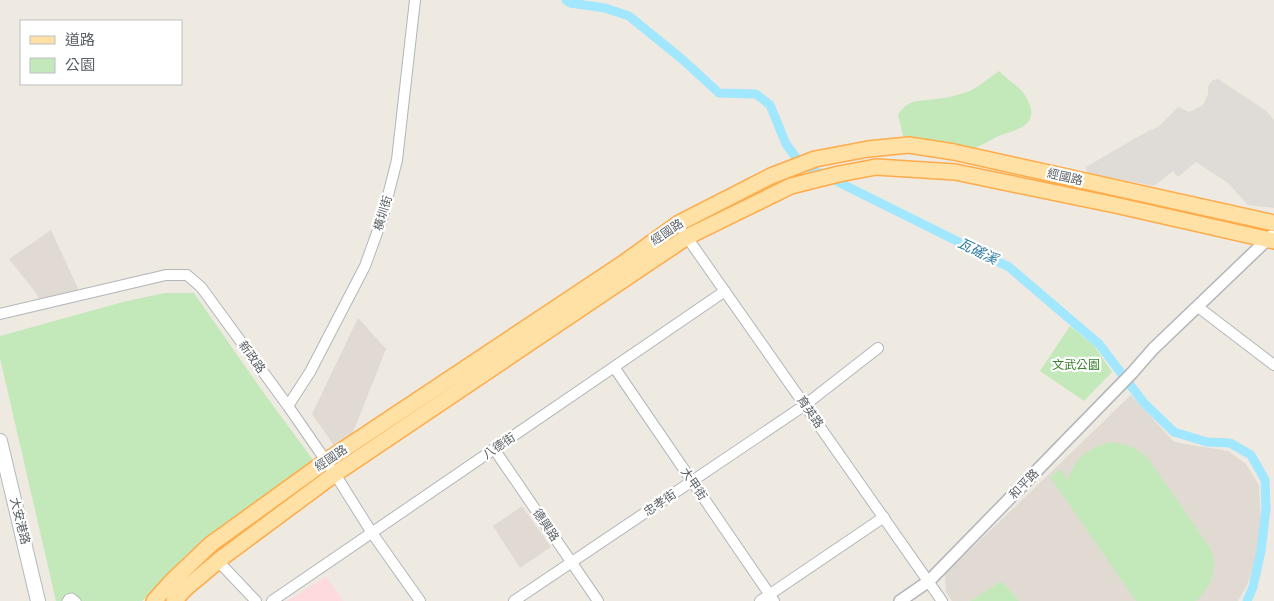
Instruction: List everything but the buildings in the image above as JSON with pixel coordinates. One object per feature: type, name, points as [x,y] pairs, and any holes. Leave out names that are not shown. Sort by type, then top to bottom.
[{"type":"main road","name":"經國路","points":[[174,601],[186,588],[330,468],[678,223],[794,166],[815,159],[868,149],[909,145],[954,152],[1274,223]]},
{"type":"main road","name":"經國路","points":[[154,601],[211,544],[687,237],[785,189],[819,178],[876,166],[955,172],[1271,238]]},
{"type":"main road","name":"大安港路","points":[[0,441],[38,601]]},
{"type":"street","name":"橫圳街","points":[[288,406],[310,372],[364,266],[382,219],[397,160],[414,0]]},
{"type":"street","name":"育英路","points":[[678,223],[942,601]]},
{"type":"street","points":[[1271,238],[1198,307],[1274,365]]},
{"type":"street","name":"新政路","points":[[0,314],[166,276],[187,275],[201,287],[288,406],[372,533],[420,601]]},
{"type":"street","name":"八德街","points":[[272,601],[725,291]]},
{"type":"street","name":"和平路","points":[[900,601],[929,581],[1132,373],[1153,349],[1198,307]]},
{"type":"street","name":"忠孝街","points":[[514,601],[805,405],[878,348]]},
{"type":"street","name":"大甲街","points":[[614,367],[772,598]]},
{"type":"street","name":"德興路","points":[[494,449],[598,601]]},
{"type":"street","points":[[760,601],[772,598],[884,517]]},
{"type":"street","points":[[218,561],[256,601]]},
{"type":"street","points":[[228,578],[250,601]]},
{"type":"street","points":[[66,601],[72,597],[77,601]]},
{"type":"shaded area","points":[[1218,79],[1265,110],[1274,120],[1274,208],[1248,205],[1228,183],[1196,162],[1178,177],[1173,171],[1154,186],[1087,173],[1086,167],[1158,127],[1178,107],[1189,112],[1201,106],[1208,94],[1208,86],[1213,80]]},
{"type":"shaded area","points":[[51,230],[80,293],[40,301],[36,293],[9,259]]},
{"type":"shaded area","points":[[358,318],[386,349],[348,445],[338,451],[312,414]]},
{"type":"shaded area","points":[[1131,395],[1174,442],[1228,451],[1246,464],[1259,485],[1261,523],[1255,564],[1238,601],[952,601],[946,592],[945,574]]},
{"type":"shaded area","points":[[522,506],[551,547],[520,568],[493,526]]},
{"type":"shaded area","points":[[326,577],[343,601],[287,601]]},
{"type":"green space","points":[[999,71],[1026,97],[1031,115],[1029,121],[1024,125],[968,150],[904,139],[898,115],[910,103],[948,97],[970,91]]},
{"type":"green space","points":[[164,293],[194,293],[316,464],[226,524],[186,555],[142,601],[56,601],[0,358],[0,336],[123,302]]},
{"type":"green space","name":"文武公園","points":[[1070,326],[1094,346],[1112,372],[1084,401],[1040,371]]},
{"type":"green space","points":[[1114,442],[1133,447],[1148,458],[1210,548],[1214,563],[1212,577],[1206,589],[1196,601],[1136,601],[1050,477],[1061,469],[1068,480],[1074,465],[1085,454],[1098,446]]},
{"type":"green space","points":[[1002,581],[1019,601],[970,601]]},
{"type":"waterway","name":"瓦磘溪","points":[[566,0],[570,3],[605,8],[629,16],[683,60],[719,93],[756,94],[770,105],[786,144],[800,163],[1009,267],[1099,344],[1144,403],[1174,432],[1207,442],[1230,443],[1251,455],[1265,480],[1266,508],[1261,551],[1253,587],[1247,601]]}]
